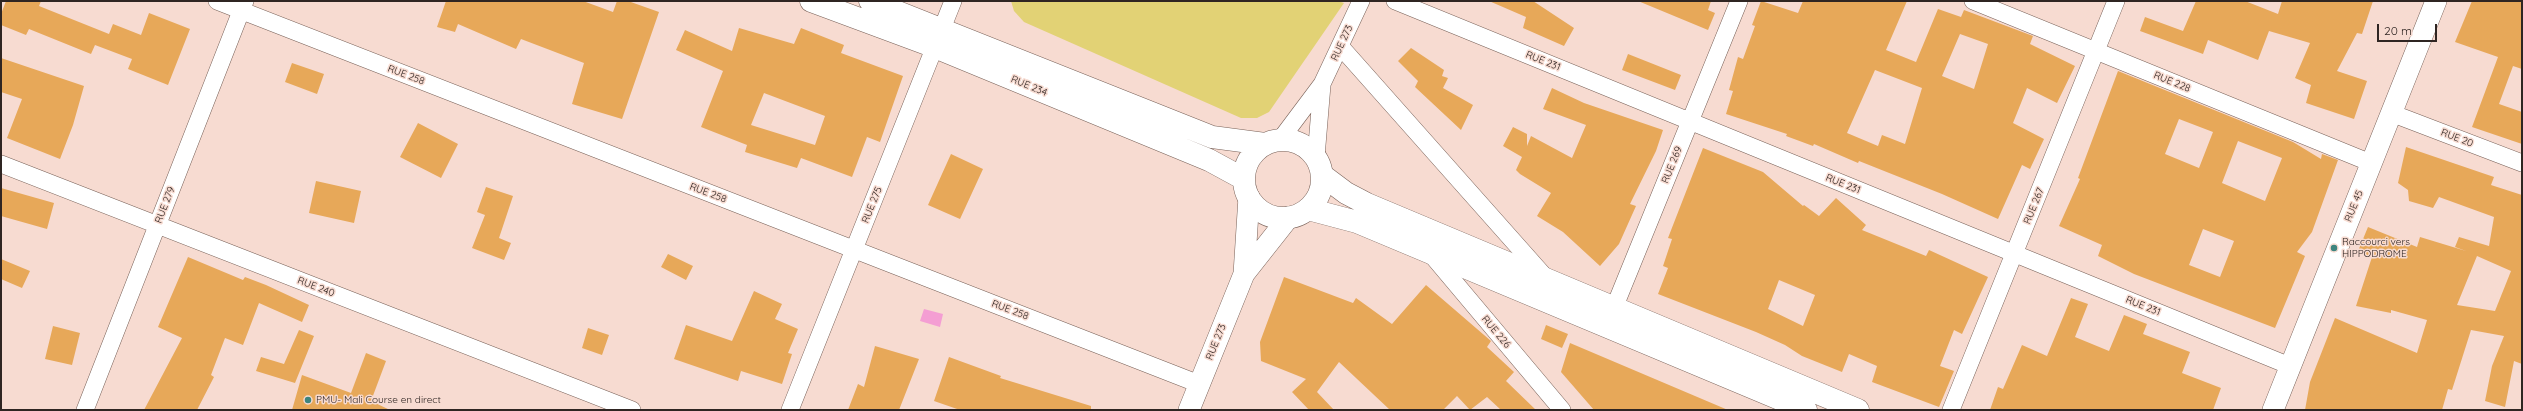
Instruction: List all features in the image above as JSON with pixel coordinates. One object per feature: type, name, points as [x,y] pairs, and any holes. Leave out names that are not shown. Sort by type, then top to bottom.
[{"type":"main road","name":"RUE 234","points":[[811,1],[938,38],[1212,137],[1273,142]]},
{"type":"main road","name":"RUE 234","points":[[870,1],[938,38],[1209,160],[1247,188]]},
{"type":"main road","points":[[1806,410],[1610,319],[1549,282],[1367,204],[1346,193],[1319,166],[1304,146],[1273,142],[1250,159],[1247,188],[1255,205],[1270,215],[1299,213],[1357,222],[1430,253],[1610,319],[1858,410]]},
{"type":"main road","points":[[1299,213],[1319,194],[1319,166]]},
{"type":"street","name":"RUE 258","points":[[217,1],[243,6],[854,250],[1199,384]]},
{"type":"street","name":"RUE 275","points":[[790,410],[953,1]]},
{"type":"street","name":"RUE 273","points":[[1273,142],[1322,84],[1361,1]]},
{"type":"street","name":"RUE 231","points":[[1395,1],[2290,366]]},
{"type":"street","name":"RUE 269","points":[[1610,319],[1738,1]]},
{"type":"street","name":"RUE 228","points":[[1973,1],[2371,163]]},
{"type":"street","name":"RUE 267","points":[[1951,410],[2116,1]]},
{"type":"street","name":"RUE 45","points":[[2273,410],[2436,1]]},
{"type":"street","name":"RUE 279","points":[[85,410],[243,6]]},
{"type":"street","points":[[1340,46],[1549,282]]},
{"type":"street","name":"RUE 273","points":[[1319,166],[1322,84]]},
{"type":"street","name":"RUE 20","points":[[2391,113],[2522,163]]},
{"type":"street","name":"RUE 240","points":[[1,164],[632,410]]},
{"type":"street","name":"RUE 273","points":[[1244,274],[1247,188]]},
{"type":"street","name":"RUE 273","points":[[1189,410],[1244,274],[1299,213]]},
{"type":"street","name":"RUE 226","points":[[1430,253],[1562,410]]},
{"type":"shaded area","points":[[1011,1],[1338,1],[1344,3],[1269,112],[1257,118],[1241,118],[1024,22],[1014,11]]},
{"type":"shaded area","points":[[924,309],[943,314],[940,327],[920,321]]},
{"type":"building","points":[[6,1],[41,1],[39,6],[109,34],[113,24],[141,35],[149,13],[190,29],[168,85],[128,69],[132,59],[95,45],[91,54],[29,29],[26,35],[1,25],[1,14]]},
{"type":"building","points":[[446,1],[583,1],[613,12],[617,1],[628,1],[659,12],[622,119],[572,104],[584,63],[521,39],[516,49],[458,24],[455,32],[437,27]]},
{"type":"building","points":[[1489,1],[1533,1],[1574,28],[1564,46],[1523,28],[1526,17]]},
{"type":"building","points":[[1638,1],[1711,1],[1708,10],[1715,13],[1708,30]]},
{"type":"building","points":[[1761,1],[1798,13],[1803,1],[1907,1],[1886,50],[1916,62],[1938,9],[1961,17],[1964,10],[2033,36],[2030,44],[2075,66],[2057,103],[2027,88],[2013,123],[2044,139],[2030,169],[2022,165],[1998,219],[1942,194],[1859,161],[1858,163],[1814,144],[1813,146],[1786,136],[1787,134],[1726,114],[1733,91],[1729,90],[1738,57],[1743,59],[1755,26],[1752,25]],"holes":[[[1960,34],[1988,44],[1974,89],[1942,76]],[[1875,70],[1922,88],[1905,144],[1882,135],[1878,146],[1847,133]]]},
{"type":"building","points":[[2196,1],[2245,1],[2278,14],[2282,1],[2373,1],[2362,34],[2357,33],[2337,71],[2367,81],[2354,119],[2306,103],[2311,85],[2295,78],[2310,43],[2269,31],[2258,60],[2208,40],[2203,54],[2140,31],[2145,17],[2183,31]]},
{"type":"building","points":[[2472,1],[2522,1],[2522,69],[2513,66],[2499,104],[2522,112],[2522,144],[2472,127],[2498,57],[2455,42]]},
{"type":"building","points":[[739,28],[794,44],[801,28],[844,45],[841,53],[903,76],[880,142],[867,137],[852,177],[801,158],[797,168],[745,152],[747,145],[701,127],[723,71],[676,50],[685,30],[732,51]],"holes":[[[764,93],[825,116],[815,145],[751,125]]]},
{"type":"building","points":[[1411,48],[1444,70],[1442,76],[1448,78],[1443,88],[1473,105],[1461,130],[1415,87],[1418,81],[1398,61]]},
{"type":"building","points":[[1628,54],[1681,75],[1675,90],[1622,70]]},
{"type":"building","points":[[1,58],[84,86],[73,125],[60,159],[7,138],[22,99],[1,92]]},
{"type":"building","points":[[292,63],[324,74],[317,94],[285,82]]},
{"type":"building","points":[[2118,71],[2293,142],[2321,159],[2322,154],[2338,160],[2312,232],[2297,252],[2305,256],[2275,328],[2134,274],[2098,256],[2102,245],[2059,226],[2080,179],[2078,178]],"holes":[[[2179,119],[2213,132],[2199,168],[2165,154]],[[2238,141],[2282,158],[2265,201],[2222,183]],[[2203,229],[2234,241],[2220,277],[2189,265]]]},
{"type":"building","points":[[1552,88],[1584,103],[1663,130],[1656,151],[1630,204],[1636,206],[1619,244],[1600,266],[1563,232],[1537,216],[1551,193],[1520,174],[1516,170],[1522,157],[1503,146],[1513,127],[1527,134],[1527,146],[1531,136],[1572,158],[1586,125],[1543,109]]},
{"type":"building","points":[[418,123],[458,144],[441,178],[400,157]]},
{"type":"building","points":[[2406,147],[2494,177],[2491,185],[2522,195],[2522,364],[2514,361],[2505,407],[2485,401],[2492,366],[2504,336],[2471,330],[2452,390],[2448,389],[2442,410],[2305,410],[2310,382],[2335,318],[2417,353],[2427,320],[2391,310],[2391,313],[2356,306],[2372,257],[2358,251],[2368,227],[2417,247],[2420,237],[2466,251],[2455,247],[2459,237],[2489,246],[2494,217],[2439,197],[2433,208],[2409,201],[2408,190],[2398,183]],"holes":[[[2477,256],[2511,271],[2495,311],[2457,305]]]},
{"type":"building","points":[[1703,148],[1763,172],[1803,206],[1804,205],[1819,216],[1836,198],[1866,225],[1862,230],[1926,256],[1929,250],[1988,277],[1962,334],[1954,330],[1940,366],[1954,371],[1939,407],[1872,382],[1877,366],[1849,354],[1842,372],[1802,356],[1785,345],[1756,332],[1658,294],[1668,268],[1663,266],[1672,239],[1668,238]],"holes":[[[1779,280],[1815,295],[1803,326],[1768,309]]]},
{"type":"building","points":[[951,154],[983,169],[960,219],[928,205]]},
{"type":"building","points":[[316,181],[361,191],[354,223],[309,213]]},
{"type":"building","points":[[486,187],[513,196],[499,238],[511,243],[504,260],[472,248],[485,215],[477,212]]},
{"type":"building","points":[[1,188],[54,203],[47,229],[1,216]]},
{"type":"building","points":[[668,254],[693,266],[686,280],[661,267]]},
{"type":"building","points":[[188,257],[243,280],[245,277],[266,285],[309,305],[302,322],[259,303],[243,345],[225,338],[211,375],[214,377],[197,410],[144,410],[182,338],[158,327]]},
{"type":"building","points":[[1,259],[30,271],[22,288],[1,279]]},
{"type":"building","points":[[1284,277],[1353,303],[1356,298],[1392,324],[1426,285],[1491,341],[1487,347],[1514,372],[1506,381],[1536,410],[1501,410],[1487,397],[1470,410],[1457,396],[1443,410],[1390,410],[1339,362],[1317,392],[1334,410],[1309,410],[1292,392],[1306,379],[1261,361],[1260,342]]},
{"type":"building","points":[[754,291],[782,304],[775,319],[798,329],[788,353],[792,354],[782,384],[741,371],[738,381],[674,359],[686,325],[732,341]]},
{"type":"building","points":[[2071,298],[2088,304],[2075,337],[2109,351],[2124,315],[2147,324],[2143,334],[2190,352],[2182,373],[2221,388],[2213,410],[1990,410],[1998,387],[2003,389],[2022,345],[2047,356]]},
{"type":"building","points":[[1546,325],[1568,334],[1562,348],[1541,339]]},
{"type":"building","points":[[53,326],[80,333],[72,365],[45,359]]},
{"type":"building","points":[[588,328],[609,335],[602,355],[582,348]]},
{"type":"building","points":[[299,330],[314,336],[295,383],[256,371],[261,357],[284,364]]},
{"type":"building","points":[[1570,343],[1728,410],[1594,410],[1561,372]]},
{"type":"building","points":[[875,346],[919,359],[899,410],[848,410],[858,384],[864,387]]},
{"type":"building","points":[[366,353],[386,361],[371,401],[390,410],[292,410],[302,375],[351,393]]},
{"type":"building","points":[[949,357],[1001,376],[1000,378],[1091,406],[1091,410],[960,410],[934,401]]},
{"type":"place","name":"Raccourci vers HIPPODROME","points":[[2334,248]]},
{"type":"place","name":"PMU- Mali Course en direct","points":[[308,400]]}]
